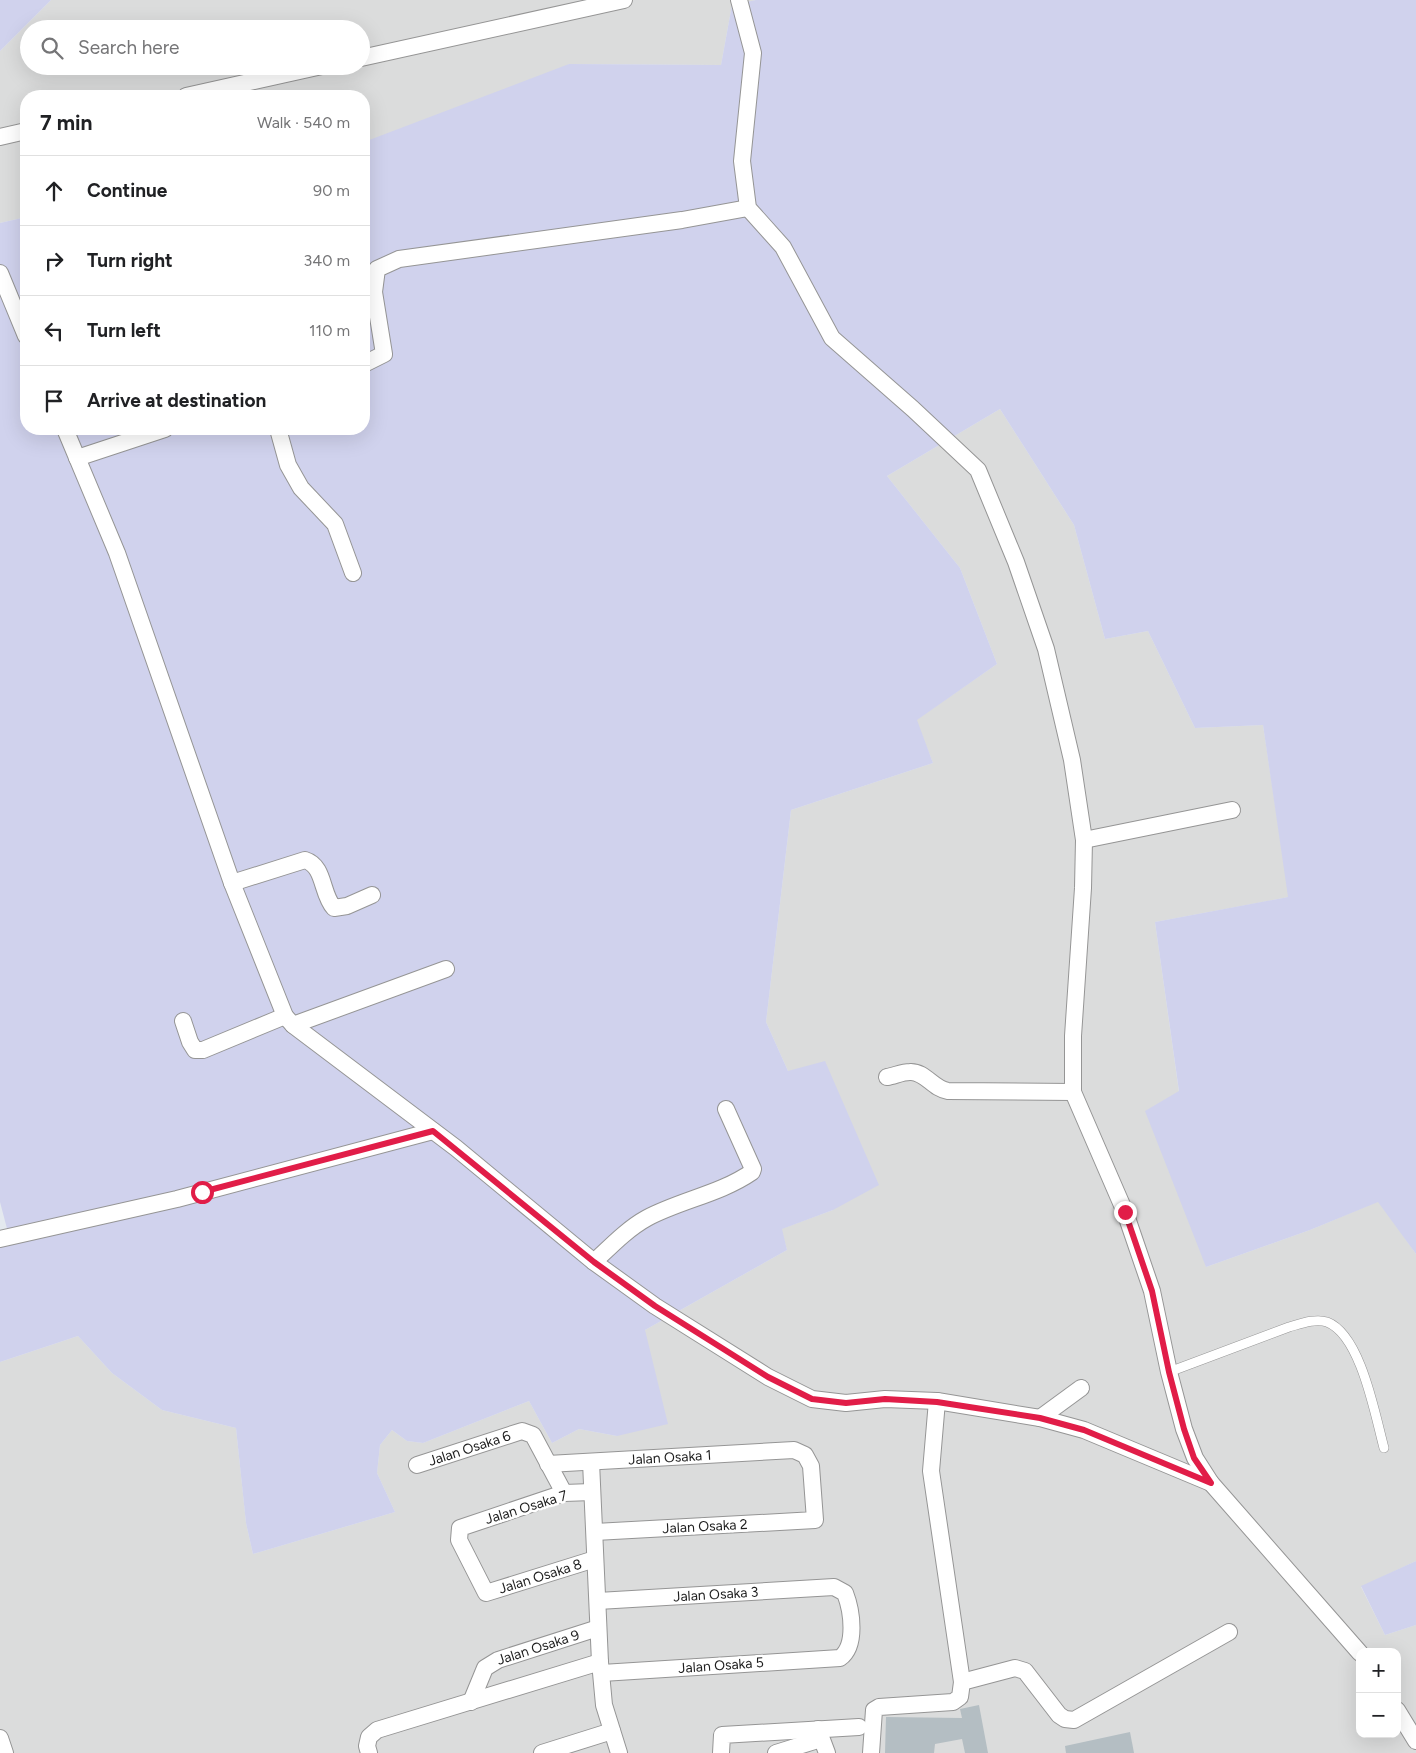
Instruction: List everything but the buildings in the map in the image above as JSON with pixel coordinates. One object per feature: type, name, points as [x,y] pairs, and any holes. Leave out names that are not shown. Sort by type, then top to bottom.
[{"type":"street","points":[[370,56],[624,0]]},
{"type":"street","points":[[739,0],[753,52],[742,161],[748,208],[783,246],[832,338],[913,409],[978,470],[1016,562],[1046,649],[1072,760],[1084,840],[1083,888],[1073,1036],[1073,1092],[1125,1212],[1152,1291],[1169,1372],[1184,1429],[1194,1458],[1211,1483],[1356,1648]]},
{"type":"street","points":[[213,90],[281,75]]},
{"type":"street","points":[[0,137],[20,132]]},
{"type":"street","points":[[370,361],[384,354],[374,292],[377,269],[399,259],[682,220],[748,208]]},
{"type":"street","points":[[0,273],[20,321]]},
{"type":"street","points":[[67,435],[117,553],[232,883],[289,1020],[433,1131],[594,1262],[655,1306],[768,1377],[812,1399],[846,1403],[885,1399],[937,1402],[1040,1418],[1084,1430],[1211,1483]]},
{"type":"street","points":[[77,458],[147,435]]},
{"type":"street","points":[[280,435],[288,465],[301,488],[335,524],[353,573]]},
{"type":"street","points":[[1084,840],[1232,810]]},
{"type":"street","points":[[232,883],[305,860],[316,867],[329,902],[334,908],[347,906],[372,895]]},
{"type":"street","points":[[183,1022],[195,1050],[203,1050],[446,969]]},
{"type":"street","points":[[887,1078],[910,1071],[918,1073],[940,1090],[948,1092],[1073,1092]]},
{"type":"street","points":[[594,1262],[632,1227],[648,1218],[728,1186],[752,1172],[753,1169],[726,1109]]},
{"type":"street","points":[[0,1237],[177,1199],[433,1131]]},
{"type":"street","points":[[1040,1418],[1081,1388]]},
{"type":"street","points":[[871,1753],[874,1710],[879,1707],[953,1702],[960,1697],[962,1682],[931,1471],[937,1402]]},
{"type":"street","name":"Jalan Osaka 6","points":[[417,1465],[522,1431],[533,1435],[548,1464]]},
{"type":"street","name":"Jalan Osaka 1","points":[[548,1464],[794,1450],[805,1455],[811,1466],[815,1520]]},
{"type":"street","points":[[591,1462],[598,1628],[604,1705],[619,1753]]},
{"type":"street","points":[[548,1464],[564,1493]]},
{"type":"street","name":"Jalan Osaka 7","points":[[486,1593],[459,1540],[460,1528],[564,1493],[592,1492]]},
{"type":"street","name":"Jalan Osaka 2","points":[[595,1532],[815,1520]]},
{"type":"street","name":"Jalan Osaka 8","points":[[486,1593],[595,1559]]},
{"type":"street","name":"Jalan Osaka 3","points":[[598,1601],[834,1588],[845,1593],[849,1604],[850,1644],[848,1652],[840,1658]]},
{"type":"street","name":"Jalan Osaka 9","points":[[471,1702],[485,1668],[498,1660],[598,1628]]},
{"type":"street","points":[[962,1682],[1015,1668],[1025,1671],[1059,1715],[1065,1719],[1074,1720],[1229,1632]]},
{"type":"street","name":"Jalan Osaka 5","points":[[369,1753],[367,1746],[369,1737],[378,1730],[471,1702],[601,1668],[840,1658]]},
{"type":"street","points":[[1401,1717],[1416,1741]]},
{"type":"street","points":[[776,1753],[822,1740],[859,1726]]},
{"type":"street","points":[[542,1753],[612,1730]]},
{"type":"street","points":[[721,1753],[722,1735],[822,1740]]},
{"type":"street","points":[[0,1738],[5,1753]]},
{"type":"lane","points":[[1169,1372],[1289,1327],[1307,1322],[1325,1322],[1337,1328],[1347,1339],[1363,1374],[1384,1448]]},
{"type":"shaded area","points":[[0,0],[51,0],[31,20],[20,20],[20,31],[0,51]]},
{"type":"shaded area","points":[[51,0],[756,0],[732,5],[721,65],[569,64],[370,356],[370,90],[20,90],[20,218],[0,223],[0,51],[20,31],[20,75],[370,75],[370,20],[31,20]]},
{"type":"shaded area","points":[[756,0],[1416,0],[1416,1254],[1378,1202],[1310,1230],[1206,1267],[1145,1111],[1179,1091],[1155,922],[1288,897],[1263,725],[1195,728],[1148,631],[1105,639],[1074,525],[1000,409],[887,476],[960,568],[997,664],[917,720],[933,763],[791,810],[766,1022],[788,1071],[825,1061],[879,1185],[833,1210],[782,1229],[787,1250],[645,1330],[668,1424],[617,1436],[579,1429],[552,1443],[529,1401],[423,1443],[407,1441],[392,1430],[380,1445],[377,1473],[395,1512],[253,1554],[246,1523],[236,1428],[162,1410],[112,1373],[78,1336],[0,1362],[0,1242],[10,1240],[0,1202],[0,223],[20,218],[20,435],[370,435],[370,140],[569,64],[721,65],[732,5]]},
{"type":"shaded area","points":[[1000,409],[1074,525],[1105,639],[1148,631],[1195,728],[1263,725],[1289,897],[1155,922],[1179,1092],[1206,1267],[1310,1230],[1379,1201],[1416,1254],[1416,1561],[1361,1587],[1385,1635],[1416,1625],[1416,1753],[0,1753],[0,1362],[78,1336],[112,1373],[162,1410],[236,1428],[246,1523],[253,1554],[395,1512],[377,1473],[380,1445],[392,1430],[407,1441],[423,1443],[529,1401],[552,1443],[579,1429],[617,1436],[645,1330],[787,1250],[781,1229],[833,1210],[788,1071],[766,1022],[791,810],[933,763],[916,720],[997,664],[960,568],[887,476]]},
{"type":"shaded area","points":[[1416,1561],[1416,1625],[1385,1635],[1361,1586]]},
{"type":"route","points":[[202,1192],[433,1131],[594,1262],[655,1306],[768,1377],[812,1399],[846,1403],[885,1399],[937,1402],[1040,1418],[1084,1430],[1211,1483],[1194,1458],[1184,1429],[1169,1372],[1152,1291],[1125,1212]]}]
